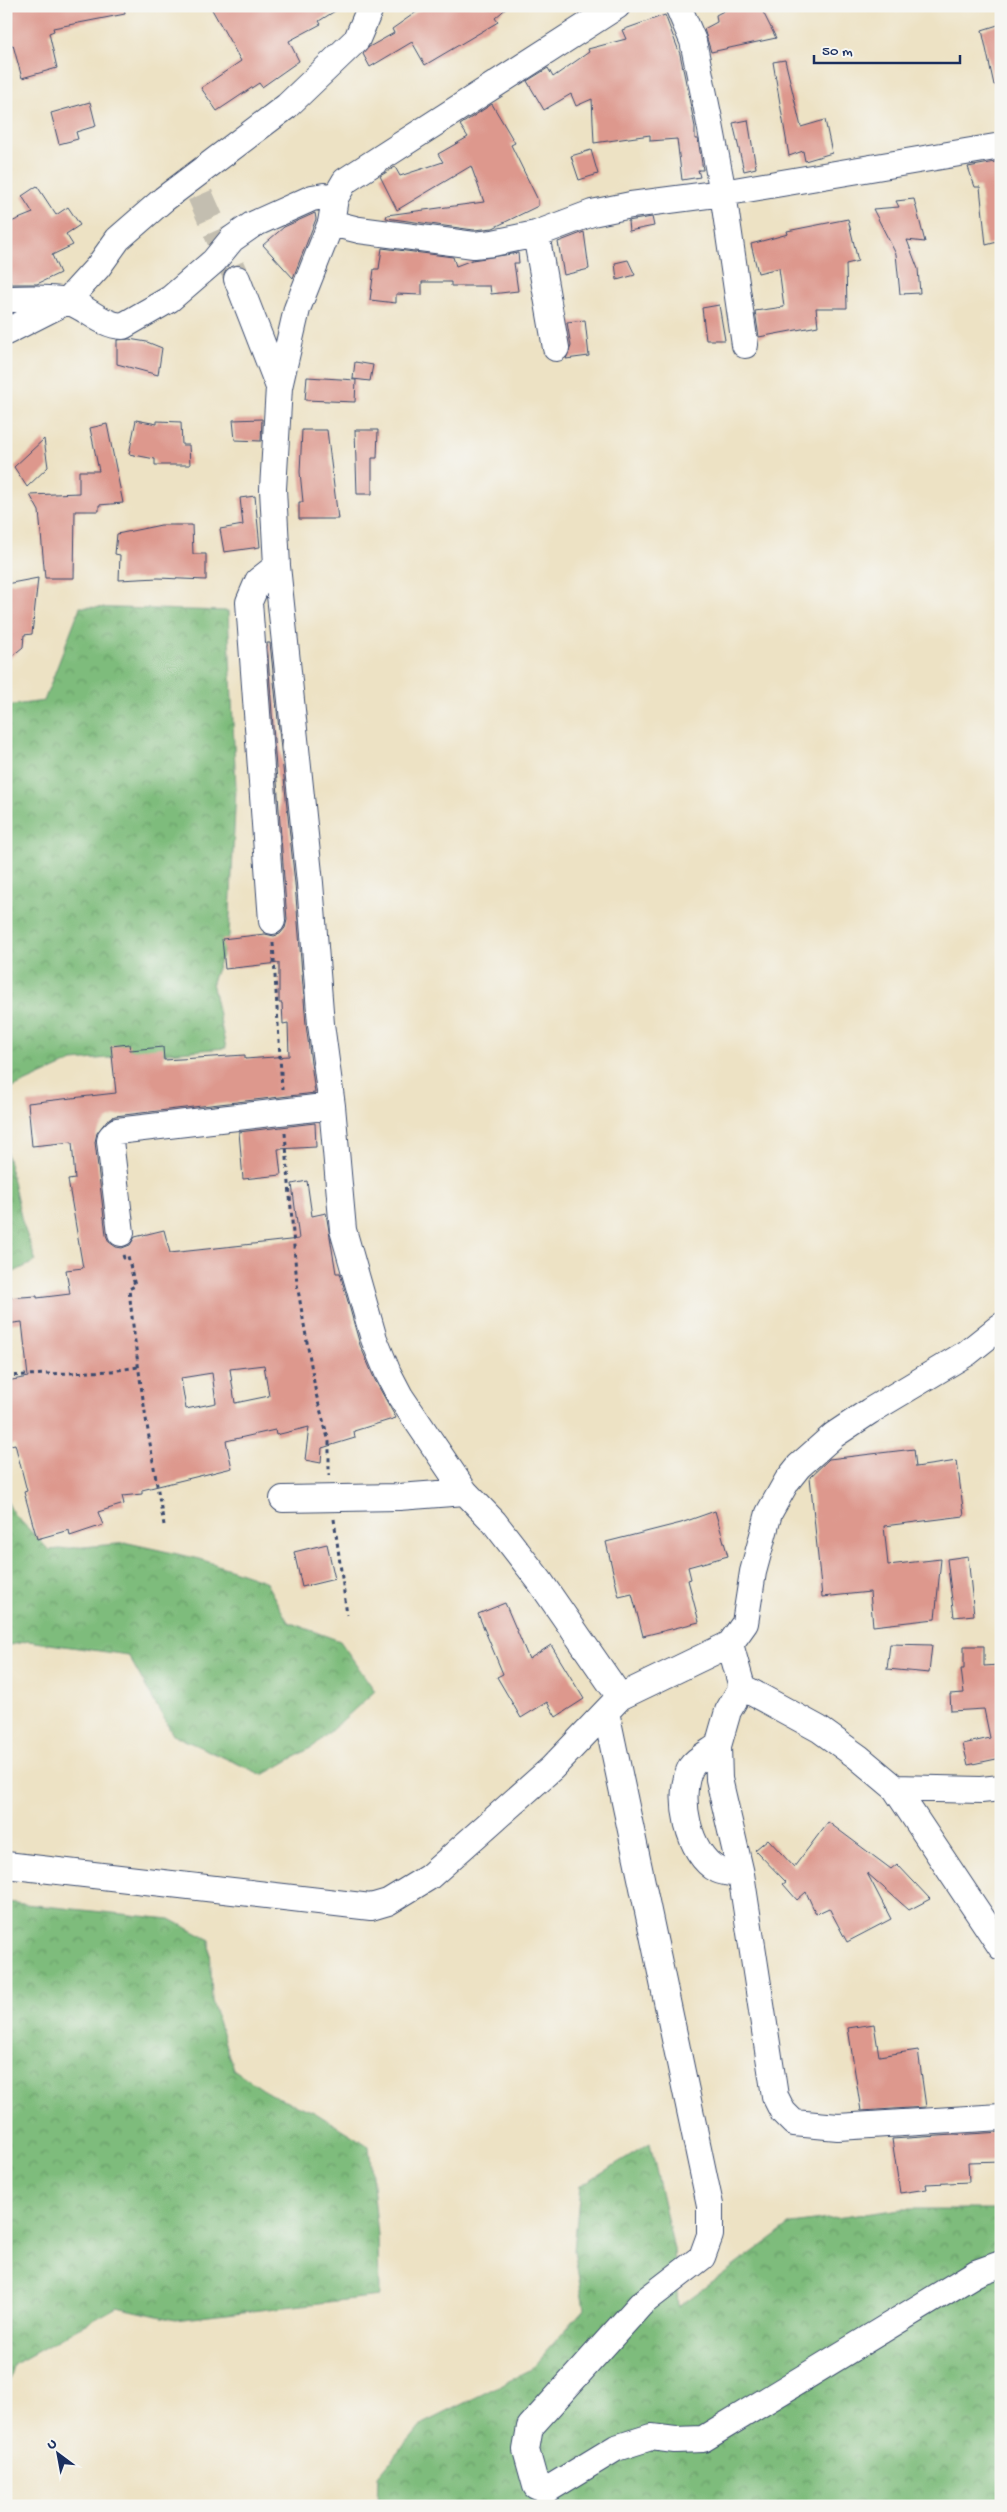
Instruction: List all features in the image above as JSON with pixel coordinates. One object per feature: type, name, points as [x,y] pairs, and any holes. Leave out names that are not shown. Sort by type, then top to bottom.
[{"type":"street","points":[[6,332],[67,301],[98,267],[118,240],[164,199],[196,187],[287,106],[358,39],[371,6]]},
{"type":"street","points":[[618,6],[345,181],[298,309],[279,387],[273,489],[277,566],[310,883],[321,1024],[332,1106],[343,1230],[374,1339],[400,1396],[465,1492],[494,1522],[533,1573],[613,1704],[710,2205],[710,2235],[702,2257],[641,2304],[530,2427],[526,2450],[536,2486],[547,2490],[616,2448],[651,2437],[676,2440],[703,2439],[976,2273],[1001,2264]]},
{"type":"street","points":[[678,6],[692,41],[723,194],[746,345]]},
{"type":"street","points":[[6,300],[67,301],[94,317],[115,326],[130,323],[170,299],[214,261],[232,240],[252,225],[312,198],[324,196],[333,210],[359,230],[474,245],[536,234],[592,213],[631,205],[723,194],[1001,146]]},
{"type":"street","points":[[536,234],[556,348]]},
{"type":"street","points":[[237,279],[279,387]]},
{"type":"street","points":[[272,921],[249,602],[258,581],[277,566]]},
{"type":"street","points":[[120,1233],[110,1141],[114,1133],[122,1129],[332,1106]]},
{"type":"street","points":[[6,1865],[371,1907],[388,1902],[429,1876],[552,1768],[613,1704],[730,1644],[745,1623],[753,1572],[769,1513],[787,1481],[799,1466],[834,1435],[870,1411],[967,1353],[1001,1326]]},
{"type":"street","points":[[283,1498],[330,1499],[465,1492]]},
{"type":"street","points":[[730,1644],[742,1687],[819,1729],[858,1757],[895,1788],[1001,1947]]},
{"type":"street","points":[[742,1687],[728,1711],[718,1746],[719,1779],[741,1874],[775,2096],[784,2112],[794,2123],[838,2127],[1001,2117]]},
{"type":"street","points":[[718,1746],[692,1766],[685,1787],[687,1824],[698,1850],[718,1870],[741,1874]]},
{"type":"street","points":[[895,1788],[981,1790],[1001,1788]]},
{"type":"path","points":[[272,921],[283,1111],[297,1284],[316,1394],[329,1442],[330,1499],[347,1615]]},
{"type":"path","points":[[120,1233],[124,1258],[128,1256],[135,1286],[129,1289],[138,1367],[164,1525]]},
{"type":"path","points":[[6,1376],[112,1371],[138,1367]]},
{"type":"green space","points":[[80,607],[228,611],[236,788],[229,936],[212,982],[226,1048],[73,1061],[6,1091],[6,706],[44,701]]},
{"type":"green space","points":[[6,1150],[22,1221],[36,1261],[6,1276]]},
{"type":"green space","points":[[6,1499],[13,1513],[49,1550],[128,1543],[200,1559],[265,1581],[288,1622],[340,1641],[375,1691],[314,1746],[263,1775],[173,1735],[128,1655],[28,1641],[6,1646]]},
{"type":"green space","points":[[6,1902],[170,1919],[210,1940],[212,2001],[233,2069],[270,2094],[314,2112],[369,2146],[378,2235],[379,2296],[175,2320],[117,2307],[13,2365],[6,2394]]},
{"type":"green space","points":[[650,2143],[674,2249],[678,2307],[791,2224],[902,2209],[1001,2209],[1001,2506],[377,2506],[378,2476],[422,2424],[529,2371],[584,2309],[574,2250],[580,2186]]},
{"type":"building","points":[[6,6],[124,6],[125,14],[53,28],[54,31],[49,33],[57,68],[22,78],[13,45],[9,46],[6,38]]},
{"type":"building","points":[[210,6],[343,6],[319,21],[321,24],[289,41],[299,61],[262,87],[259,83],[217,111],[201,88],[241,61]]},
{"type":"building","points":[[425,6],[509,6],[495,18],[498,22],[425,65],[412,42],[370,67],[363,54],[369,47],[394,33],[392,29]]},
{"type":"building","points":[[733,6],[760,6],[776,38],[711,52],[704,29],[717,22],[716,15]]},
{"type":"building","points":[[665,15],[680,54],[695,127],[695,139],[698,139],[703,170],[698,170],[700,177],[682,180],[677,139],[650,141],[650,135],[594,143],[592,99],[576,106],[571,94],[544,110],[527,81],[548,68],[553,77],[589,52],[588,49],[626,39],[622,30]]},
{"type":"building","points":[[1001,24],[1001,84],[994,85],[982,30]]},
{"type":"building","points":[[785,60],[801,127],[825,120],[832,153],[805,161],[803,151],[789,156],[773,62]]},
{"type":"building","points":[[90,102],[96,126],[76,132],[78,139],[59,144],[51,113]]},
{"type":"building","points":[[492,104],[515,143],[511,145],[538,200],[538,206],[493,228],[474,230],[386,218],[387,215],[484,202],[471,166],[397,210],[380,176],[395,167],[400,176],[443,162],[438,154],[468,137],[460,125]]},
{"type":"building","points":[[748,120],[756,168],[744,171],[733,123]]},
{"type":"building","points":[[591,150],[598,174],[579,180],[571,156]]},
{"type":"building","points":[[1001,161],[1001,241],[986,245],[980,187],[975,187],[968,167]]},
{"type":"building","points":[[37,186],[56,215],[68,207],[80,225],[66,234],[73,245],[52,255],[60,273],[37,284],[11,284],[6,272],[6,224],[33,213],[22,196]]},
{"type":"building","points":[[914,199],[925,242],[907,240],[918,269],[920,293],[900,294],[896,254],[873,209],[899,207],[896,201]]},
{"type":"building","points":[[315,213],[316,219],[293,278],[263,245],[284,227]]},
{"type":"building","points":[[652,217],[654,226],[629,231],[628,221]]},
{"type":"building","points":[[848,219],[858,261],[846,264],[847,308],[816,308],[818,326],[759,337],[755,311],[784,307],[779,268],[758,273],[751,244],[788,234],[787,231]]},
{"type":"building","points":[[584,232],[589,269],[564,275],[558,242]]},
{"type":"building","points":[[382,248],[453,257],[456,266],[472,260],[518,253],[519,263],[514,263],[518,291],[491,294],[490,286],[451,286],[451,282],[422,282],[422,295],[396,294],[396,303],[370,300],[374,269],[379,269]]},
{"type":"building","points":[[628,260],[635,275],[617,280],[615,263]]},
{"type":"building","points":[[719,305],[725,340],[706,340],[702,308]]},
{"type":"building","points":[[585,320],[589,356],[566,359],[571,346],[567,322]]},
{"type":"building","points":[[129,339],[147,342],[162,348],[158,375],[117,364],[117,340]]},
{"type":"building","points":[[355,362],[373,365],[370,381],[353,379]]},
{"type":"building","points":[[307,377],[356,380],[355,402],[305,400]]},
{"type":"building","points":[[262,419],[261,441],[235,440],[233,420]]},
{"type":"building","points":[[136,420],[157,424],[157,421],[181,422],[182,445],[189,445],[190,465],[155,465],[155,459],[129,454]]},
{"type":"building","points":[[107,424],[123,503],[99,505],[99,511],[75,511],[74,578],[45,578],[39,511],[30,495],[79,493],[79,471],[99,471],[90,428]]},
{"type":"building","points":[[302,430],[327,430],[338,519],[299,519],[299,502],[303,502],[300,472]]},
{"type":"building","points":[[355,430],[378,430],[377,458],[372,458],[372,494],[357,494]]},
{"type":"building","points":[[44,439],[48,467],[27,487],[14,467]]},
{"type":"building","points":[[255,496],[260,547],[224,552],[220,529],[243,525],[240,498]]},
{"type":"building","points":[[161,525],[192,525],[193,554],[206,554],[206,580],[158,578],[119,580],[120,555],[115,554],[117,534]]},
{"type":"building","points":[[38,578],[32,634],[24,635],[23,647],[6,661],[6,584]]},
{"type":"building","points":[[267,643],[270,643],[295,884],[306,1025],[315,1093],[115,1116],[107,1120],[97,1133],[95,1142],[106,1235],[109,1242],[116,1247],[122,1248],[130,1245],[135,1237],[164,1230],[170,1253],[299,1239],[292,1184],[307,1181],[312,1216],[326,1213],[336,1273],[340,1273],[360,1345],[375,1380],[396,1418],[354,1431],[355,1438],[322,1448],[321,1463],[305,1460],[309,1427],[276,1435],[275,1430],[226,1441],[232,1468],[142,1490],[142,1494],[122,1496],[124,1504],[98,1512],[103,1525],[70,1536],[69,1530],[37,1539],[24,1492],[27,1491],[15,1444],[6,1446],[6,1403],[10,1402],[7,1381],[28,1377],[22,1322],[6,1324],[6,1298],[37,1296],[37,1298],[70,1294],[66,1270],[83,1268],[68,1180],[75,1179],[72,1142],[32,1146],[28,1103],[116,1093],[111,1046],[129,1044],[130,1050],[163,1047],[164,1060],[245,1055],[245,1059],[289,1056],[288,1023],[283,1024],[282,1003],[279,1003],[279,963],[225,969],[222,939],[265,934],[274,936],[280,934],[285,928],[287,920]],"holes":[[[264,1365],[269,1396],[235,1403],[230,1369]],[[212,1373],[216,1403],[186,1409],[181,1378]]]},
{"type":"building","points":[[315,1123],[316,1147],[278,1149],[281,1175],[243,1179],[239,1132]]},
{"type":"building","points":[[914,1449],[916,1467],[957,1461],[964,1516],[884,1526],[888,1565],[941,1559],[935,1619],[873,1626],[870,1592],[822,1597],[810,1477],[829,1459]]},
{"type":"building","points":[[715,1511],[728,1556],[688,1567],[691,1579],[688,1580],[699,1622],[643,1636],[632,1594],[619,1597],[606,1542],[681,1523]]},
{"type":"building","points":[[327,1544],[335,1579],[302,1587],[294,1552]]},
{"type":"building","points":[[968,1556],[974,1615],[954,1617],[947,1559]]},
{"type":"building","points":[[505,1603],[529,1659],[551,1645],[584,1699],[556,1717],[547,1702],[521,1718],[497,1677],[503,1674],[478,1614]]},
{"type":"building","points":[[890,1644],[932,1645],[929,1673],[887,1669]]},
{"type":"building","points":[[964,1646],[984,1646],[984,1666],[999,1665],[1001,1680],[1001,1758],[968,1765],[963,1744],[990,1738],[984,1709],[951,1711],[950,1694],[964,1693],[961,1669],[964,1669]]},
{"type":"building","points":[[828,1822],[891,1869],[897,1864],[930,1899],[909,1910],[867,1873],[891,1919],[847,1942],[829,1908],[816,1914],[806,1892],[797,1900],[783,1884],[786,1882],[755,1850],[768,1839],[794,1867]]},
{"type":"building","points":[[874,2024],[879,2056],[918,2050],[926,2107],[861,2111],[848,2028]]},
{"type":"building","points":[[1001,2132],[1001,2161],[968,2162],[969,2182],[926,2184],[927,2189],[900,2193],[892,2139]]},
{"type":"tunnel","points":[[200,195],[237,279]]}]
